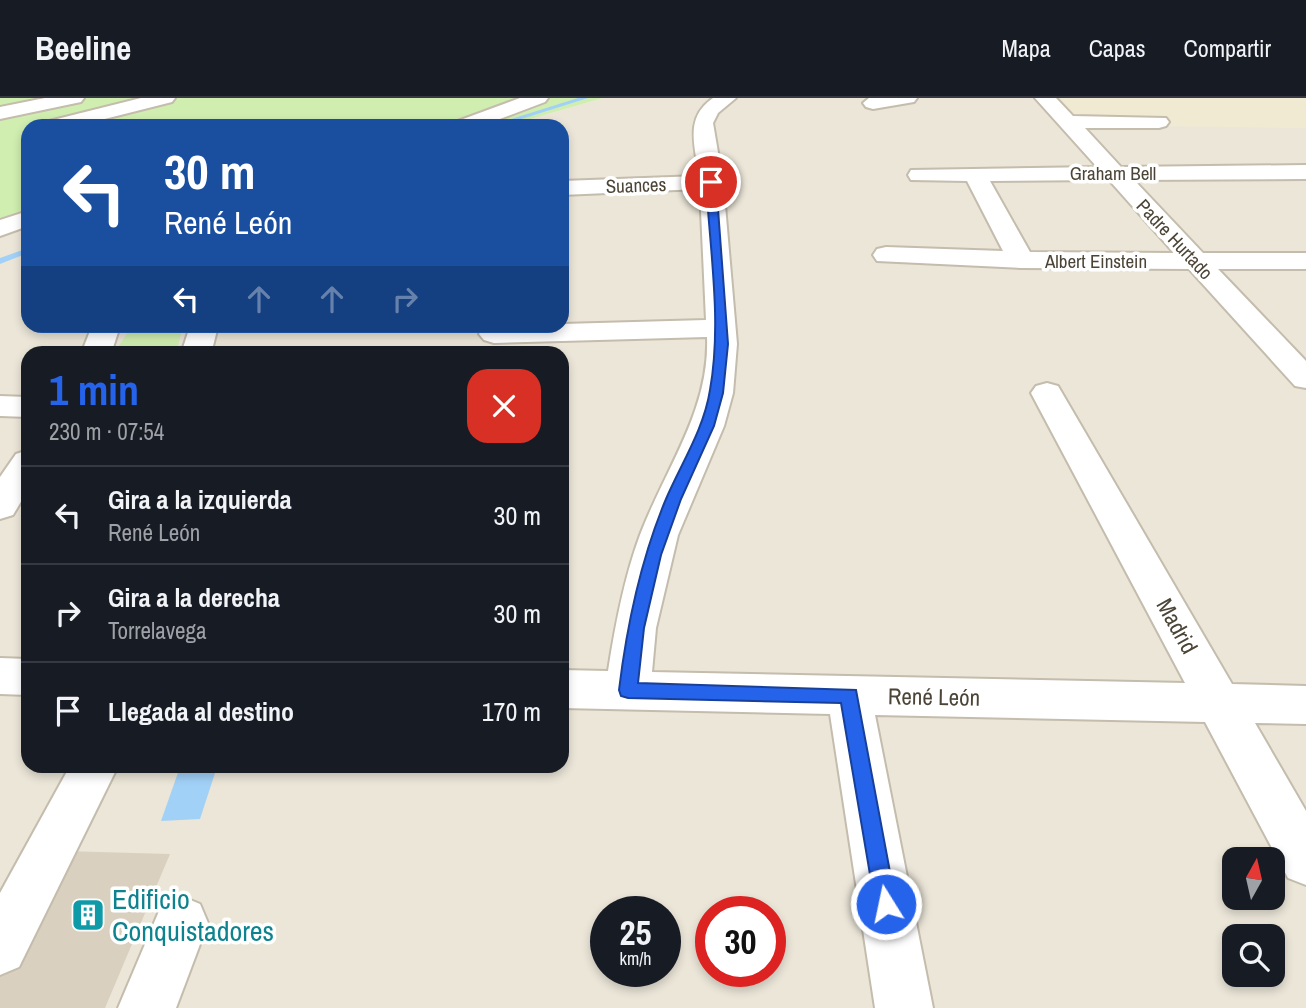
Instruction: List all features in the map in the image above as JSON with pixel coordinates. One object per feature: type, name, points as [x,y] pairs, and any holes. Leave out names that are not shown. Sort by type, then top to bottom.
[{"type":"street","points":[[0,113],[74,98]]},
{"type":"street","points":[[80,119],[165,98]]},
{"type":"street","points":[[481,119],[538,98]]},
{"type":"street","points":[[628,690],[635,628],[655,548],[673,499],[707,426],[717,393],[721,361],[720,328],[711,182],[703,123],[709,110],[726,98]]},
{"type":"street","points":[[873,103],[907,98]]},
{"type":"street","name":"Padre Hurtado","points":[[1045,98],[1306,379]]},
{"type":"street","points":[[1068,122],[1159,122]]},
{"type":"street","name":"Graham Bell","points":[[919,175],[1114,173],[1300,177]]},
{"type":"street","points":[[975,174],[1021,260]]},
{"type":"street","name":"Suances","points":[[569,188],[711,182]]},
{"type":"street","points":[[0,228],[21,220]]},
{"type":"street","name":"Albert Einstein","points":[[886,255],[1021,260],[1306,261]]},
{"type":"street","points":[[569,332],[720,328]]},
{"type":"street","points":[[494,334],[532,333]]},
{"type":"street","name":"Madrid","points":[[1047,393],[1306,860]]},
{"type":"street","points":[[0,406],[21,407]]},
{"type":"street","points":[[0,506],[21,473]]},
{"type":"street","points":[[0,677],[21,677]]},
{"type":"street","name":"René León","points":[[569,689],[1306,705]]},
{"type":"street","points":[[849,696],[904,1008]]},
{"type":"street","points":[[0,948],[92,773]]},
{"type":"street","points":[[146,1008],[181,923]]},
{"type":"shaded area","points":[[603,98],[1306,98],[1306,1008],[0,1008],[0,234],[21,227],[21,333],[569,333],[569,119],[530,119]]},
{"type":"shaded area","points":[[1060,98],[1306,98],[1306,128],[1085,125]]},
{"type":"green space","points":[[0,98],[603,98],[530,119],[21,119],[21,227],[0,234]]},
{"type":"green space","points":[[127,333],[181,333],[178,346],[119,346]]},
{"type":"water","points":[[178,773],[215,773],[200,819],[161,821]]},
{"type":"building","name":"Edificio Conquistadores","points":[[64,851],[170,854],[105,1008],[0,1008],[0,976]]},
{"type":"waterway","points":[[515,119],[585,98]]},
{"type":"waterway","points":[[0,261],[21,253]]},
{"type":"place","name":"Edificio Conquistadores","points":[[88,915]]},
{"type":"route","points":[[711,182],[722,344],[717,393],[707,426],[659,535],[647,575],[635,628],[628,690],[849,696],[886,904]]}]
